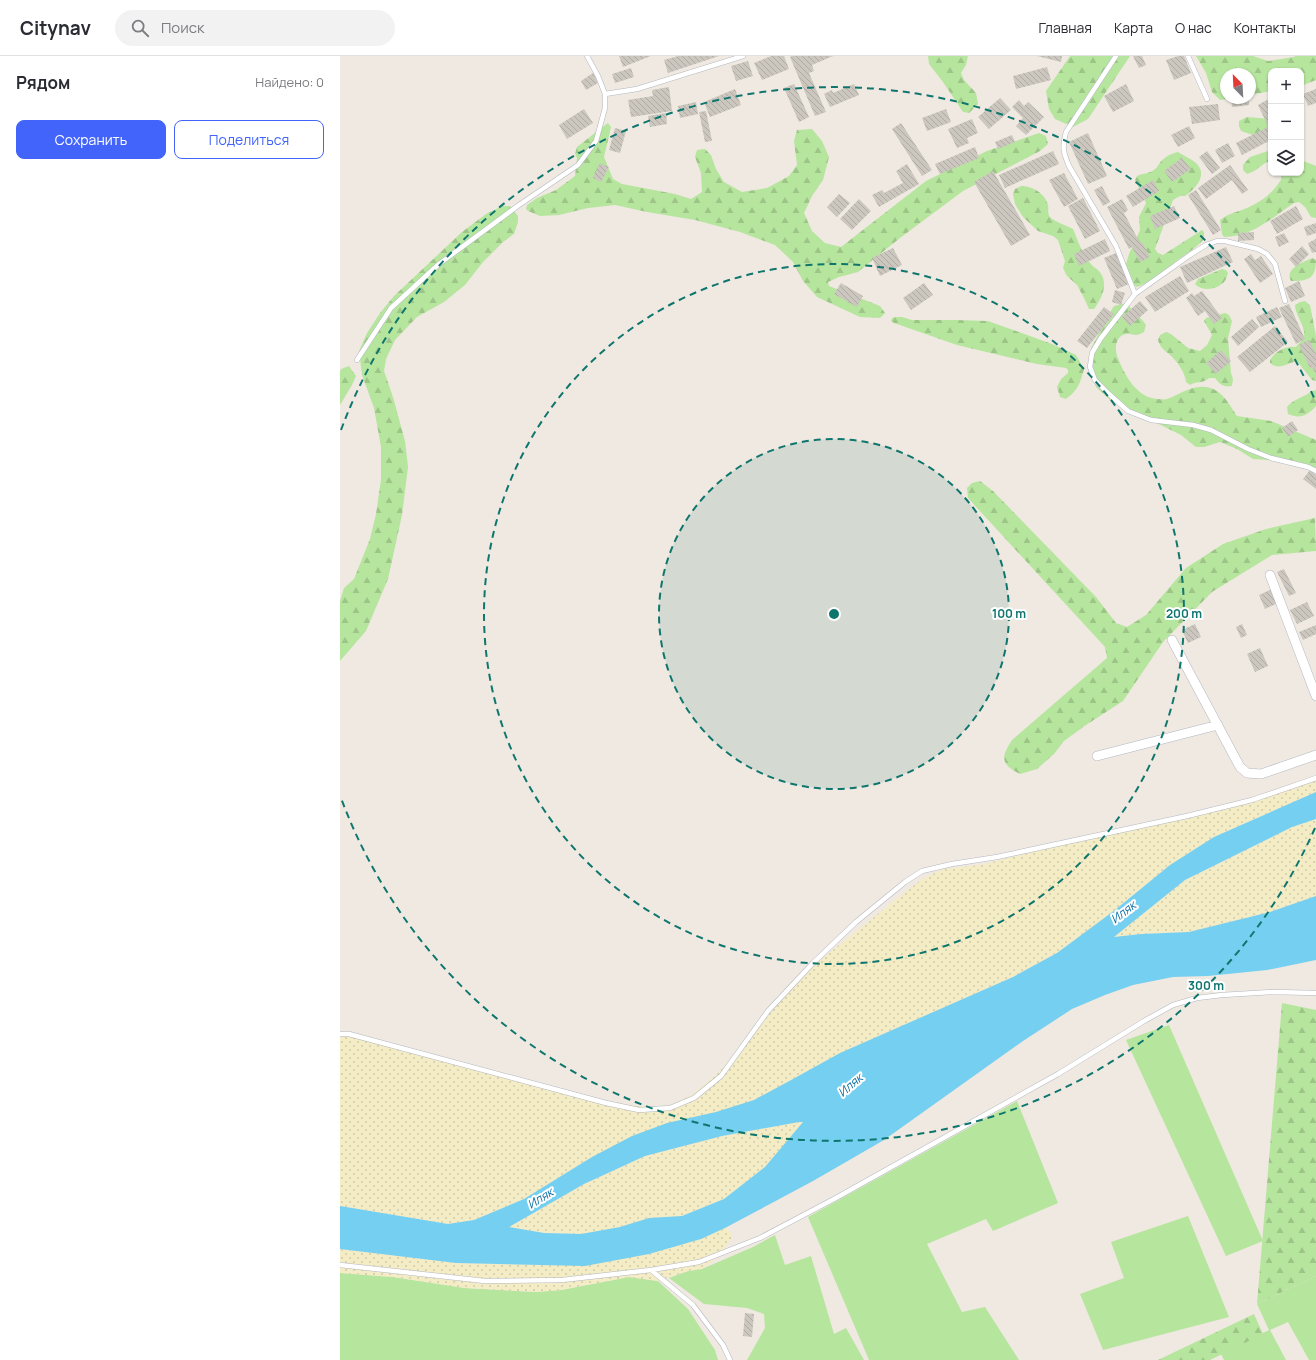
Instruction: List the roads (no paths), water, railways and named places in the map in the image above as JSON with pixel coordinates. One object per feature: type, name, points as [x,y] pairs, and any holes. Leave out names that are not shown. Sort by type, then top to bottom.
[{"type":"street","points":[[1270,575],[1314,682],[1316,696]]},
{"type":"street","points":[[1172,640],[1240,767],[1247,772],[1261,774],[1316,755]]},
{"type":"street","points":[[1097,756],[1218,725]]},
{"type":"lane","points":[[357,360],[391,308],[439,264],[519,205],[578,165],[596,141],[605,108],[605,94],[598,76],[587,56]]},
{"type":"lane","points":[[605,94],[637,89],[743,56]]},
{"type":"lane","points":[[1116,56],[1066,132],[1063,152],[1069,166],[1116,246],[1135,294]]},
{"type":"lane","points":[[1188,56],[1207,99]]},
{"type":"lane","points":[[1285,301],[1275,264],[1267,254],[1258,249],[1225,241],[1217,241],[1206,245],[1190,255],[1135,294],[1101,338],[1092,353],[1090,367],[1095,380],[1128,411],[1151,420],[1193,425],[1211,430],[1248,449],[1271,458],[1308,467],[1316,471]]},
{"type":"lane","points":[[340,1034],[350,1034],[606,1103],[639,1110],[670,1108],[694,1098],[721,1076],[768,1011],[813,963],[856,922],[905,882],[922,871],[952,864],[997,857],[1187,816],[1252,800],[1316,778]]},
{"type":"lane","points":[[340,1265],[485,1281],[562,1280],[651,1270],[698,1262],[760,1238],[834,1199],[1058,1074],[1144,1020],[1173,1005],[1197,998],[1222,995],[1274,992],[1316,993]]},
{"type":"lane","points":[[651,1270],[693,1305],[723,1345],[730,1360]]},
{"type":"water","name":"Иляк","points":[[1316,792],[1316,819],[1292,827],[1185,880],[1114,937],[1189,932],[1270,912],[1316,896],[1316,960],[1267,970],[1208,976],[1173,977],[1133,985],[1072,1009],[1023,1041],[884,1140],[813,1181],[725,1228],[701,1239],[649,1254],[585,1266],[456,1263],[340,1249],[340,1206],[448,1224],[474,1220],[524,1199],[592,1157],[632,1136],[667,1123],[716,1112],[754,1100],[840,1053],[1013,977],[1057,953],[1115,910],[1170,865],[1214,837]],"holes":[[[803,1122],[765,1167],[724,1199],[682,1216],[649,1218],[620,1227],[581,1234],[544,1233],[509,1227],[584,1184],[645,1156],[722,1136]]]}]
